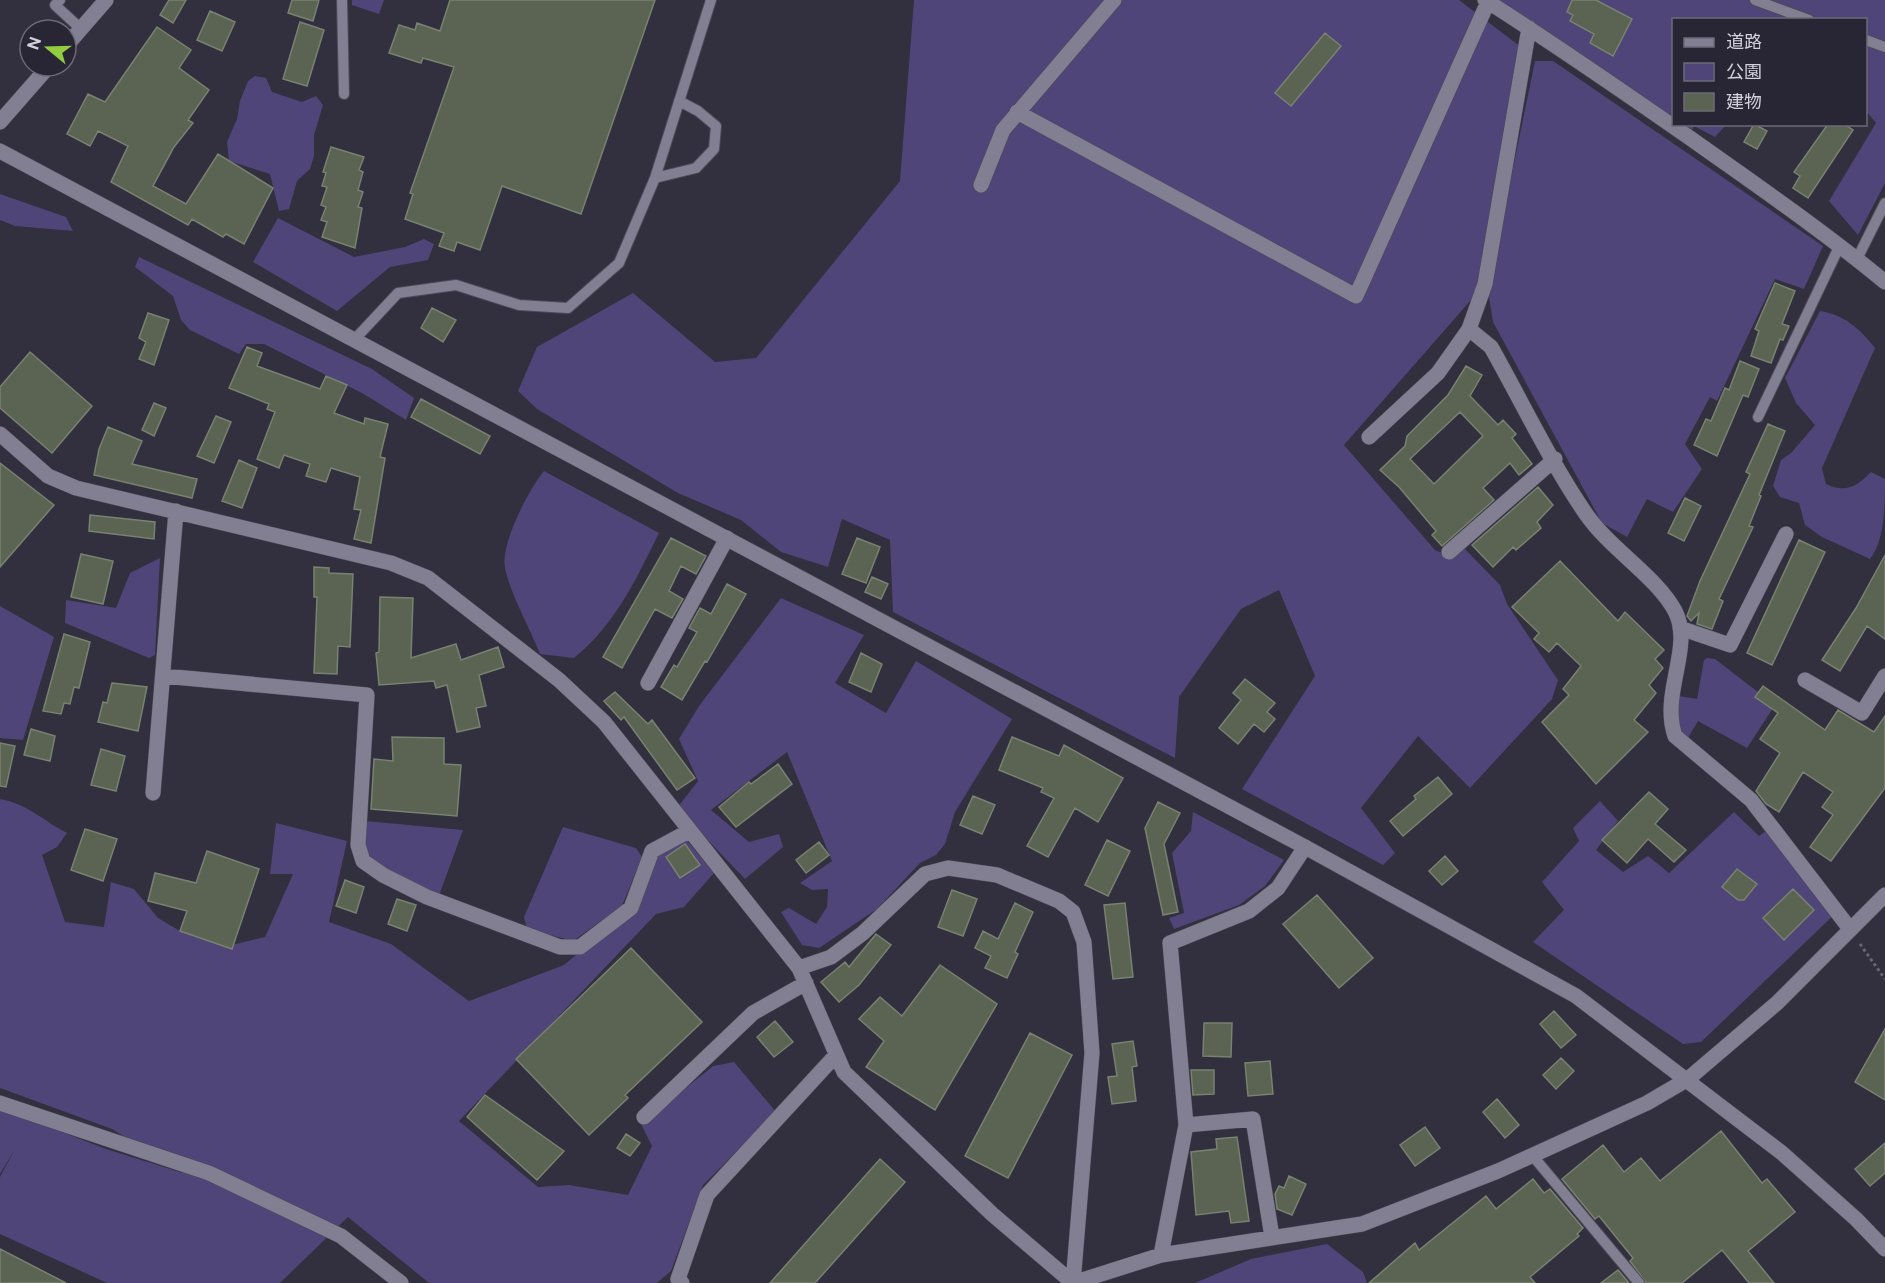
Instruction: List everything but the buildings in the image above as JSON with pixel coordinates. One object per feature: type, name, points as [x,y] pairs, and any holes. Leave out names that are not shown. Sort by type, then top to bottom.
[{"type":"street","points":[[78,32],[106,0]]},
{"type":"street","points":[[981,185],[1002,130],[1114,0]]},
{"type":"street","points":[[1017,112],[1356,296],[1486,1],[1529,28],[1840,245],[1885,282]]},
{"type":"street","points":[[1369,437],[1438,373],[1469,329],[1485,284],[1529,28]]},
{"type":"street","points":[[0,122],[38,78]]},
{"type":"street","points":[[0,151],[1305,847],[1576,996],[1782,1152],[1856,1219],[1885,1249]]},
{"type":"street","points":[[1469,329],[1491,347],[1586,515],[1616,550],[1659,590],[1676,612],[1682,636],[1670,701],[1670,722],[1675,736],[1751,800],[1850,929]]},
{"type":"street","points":[[0,434],[48,476],[76,488],[391,563],[428,578],[559,680],[604,723],[799,968],[844,1072],[992,1214],[1073,1283]]},
{"type":"street","points":[[1449,552],[1555,459]]},
{"type":"street","points":[[153,793],[176,512]]},
{"type":"street","points":[[1680,628],[1730,645],[1786,534]]},
{"type":"street","points":[[648,683],[727,538]]},
{"type":"street","points":[[164,676],[367,695],[358,845],[363,861],[383,875],[427,897],[560,947],[580,947],[631,908],[652,851],[689,831]]},
{"type":"street","points":[[1805,680],[1862,713],[1885,676]]},
{"type":"street","points":[[1161,1255],[1186,1125],[1170,943],[1249,910],[1278,888],[1305,847]]},
{"type":"street","points":[[799,968],[831,957],[863,933],[925,874],[948,868],[997,875],[1059,901],[1073,912],[1084,942],[1092,1053],[1073,1283]]},
{"type":"street","points":[[1073,1283],[1161,1255],[1362,1224],[1532,1155],[1647,1103],[1688,1079],[1777,1003],[1885,895]]},
{"type":"street","points":[[644,1117],[753,1013],[806,983]]},
{"type":"street","points":[[682,1283],[678,1278],[707,1195],[836,1055]]},
{"type":"street","points":[[0,1103],[209,1173],[341,1236],[401,1283]]},
{"type":"street","points":[[1186,1125],[1253,1119],[1272,1237]]},
{"type":"lane","points":[[60,0],[55,5],[81,29]]},
{"type":"lane","points":[[342,0],[344,94]]},
{"type":"lane","points":[[354,340],[398,293],[456,285],[519,305],[568,308],[619,263],[655,178],[711,0]]},
{"type":"lane","points":[[1755,0],[1804,18]]},
{"type":"lane","points":[[1867,40],[1885,47]]},
{"type":"lane","points":[[655,178],[696,168],[714,149],[716,126],[698,111],[679,101]]},
{"type":"lane","points":[[1857,259],[1885,203]]},
{"type":"lane","points":[[1758,417],[1840,245]]},
{"type":"lane","points":[[1532,1155],[1639,1283]]},
{"type":"path","points":[[1850,929],[1885,979]]},
{"type":"green space","points":[[352,0],[384,0],[379,14],[352,5]]},
{"type":"green space","points":[[914,0],[1459,0],[1525,50],[1485,284],[1344,445],[1435,550],[1450,556],[1464,548],[1500,585],[1507,604],[1558,680],[1552,699],[1470,788],[1418,736],[1361,808],[1395,853],[1383,865],[1242,789],[1315,676],[1279,590],[1241,609],[1179,697],[1175,758],[893,612],[890,540],[842,519],[828,567],[781,552],[741,520],[678,493],[537,409],[518,391],[537,347],[633,293],[715,362],[756,358],[900,181]]},
{"type":"green space","points":[[1483,0],[1885,0],[1885,183],[1858,235],[1829,201],[1876,123],[1867,112],[1867,18],[1672,18],[1672,122]]},
{"type":"green space","points":[[1535,61],[1553,61],[1823,246],[1804,289],[1775,279],[1717,401],[1710,397],[1685,444],[1702,469],[1673,512],[1647,499],[1627,537],[1602,523],[1493,322],[1488,290]]},
{"type":"green space","points":[[255,76],[266,78],[272,92],[302,102],[316,96],[323,105],[314,135],[314,156],[310,169],[297,181],[289,209],[279,211],[270,174],[229,161],[227,142],[237,119],[240,101],[248,81]]},
{"type":"green space","points":[[1677,126],[1694,126],[1690,134]]},
{"type":"green space","points":[[1694,126],[1725,126],[1715,137]]},
{"type":"green space","points":[[0,194],[66,217],[73,231],[15,226],[0,220]]},
{"type":"green space","points":[[278,218],[354,257],[405,247],[424,239],[434,244],[428,260],[390,267],[337,311],[253,262]]},
{"type":"green space","points":[[139,257],[372,369],[414,398],[406,420],[362,393],[264,344],[246,344],[239,354],[190,330],[181,320],[173,296],[135,267]]},
{"type":"green space","points":[[1820,311],[1844,319],[1864,335],[1875,348],[1822,468],[1826,484],[1833,487],[1845,488],[1856,485],[1871,472],[1885,479],[1881,532],[1879,542],[1870,559],[1822,537],[1805,525],[1799,503],[1780,497],[1773,486],[1781,460],[1791,453],[1815,425],[1796,403],[1785,378]]},
{"type":"green space","points":[[544,471],[659,533],[633,584],[613,616],[574,658],[540,654],[516,600],[505,568],[507,545],[517,517]]},
{"type":"green space","points":[[160,558],[155,655],[149,658],[65,623],[66,600],[116,608],[130,573]]},
{"type":"green space","points":[[781,598],[864,635],[835,683],[886,713],[916,661],[1012,719],[955,812],[945,844],[936,855],[920,863],[877,909],[819,948],[802,945],[781,912],[789,908],[816,924],[827,907],[828,889],[812,890],[800,883],[832,861],[787,752],[711,810],[749,842],[779,834],[783,847],[745,879],[677,808],[698,781],[679,739],[699,706]]},
{"type":"green space","points":[[0,606],[54,637],[23,740],[0,738]]},
{"type":"green space","points":[[1715,659],[1775,705],[1747,748],[1698,721],[1688,738],[1684,738],[1677,724],[1679,696],[1697,699],[1704,660]]},
{"type":"green space","points":[[0,799],[27,809],[67,833],[57,847],[42,855],[65,922],[104,927],[111,882],[134,889],[158,918],[180,931],[227,946],[265,937],[293,874],[270,874],[276,823],[347,841],[329,922],[391,944],[469,1001],[564,965],[629,911],[658,852],[685,838],[714,873],[684,907],[656,914],[459,1121],[538,1187],[569,1185],[628,1195],[652,1146],[641,1124],[713,1066],[734,1062],[776,1112],[703,1185],[671,1271],[657,1283],[429,1283],[348,1217],[280,1283],[107,1283],[0,1234],[0,1177],[15,1149],[0,1174],[0,1108],[106,1149],[183,1173],[112,1129],[0,1088]]},
{"type":"green space","points":[[1600,801],[1618,821],[1596,850],[1623,872],[1648,856],[1669,873],[1734,812],[1759,836],[1771,827],[1837,912],[1701,1042],[1683,1044],[1533,942],[1564,910],[1542,882],[1579,841],[1573,828]]},
{"type":"green space","points":[[1193,812],[1284,860],[1265,886],[1239,905],[1174,929],[1169,918],[1184,913],[1172,853],[1191,831]]},
{"type":"green space","points":[[365,821],[463,830],[437,901],[383,875],[358,845]]},
{"type":"green space","points":[[563,827],[636,848],[642,857],[622,906],[573,941],[527,929],[524,917]]},
{"type":"green space","points":[[1327,1244],[1363,1272],[1367,1283],[1195,1283],[1251,1259]]}]
